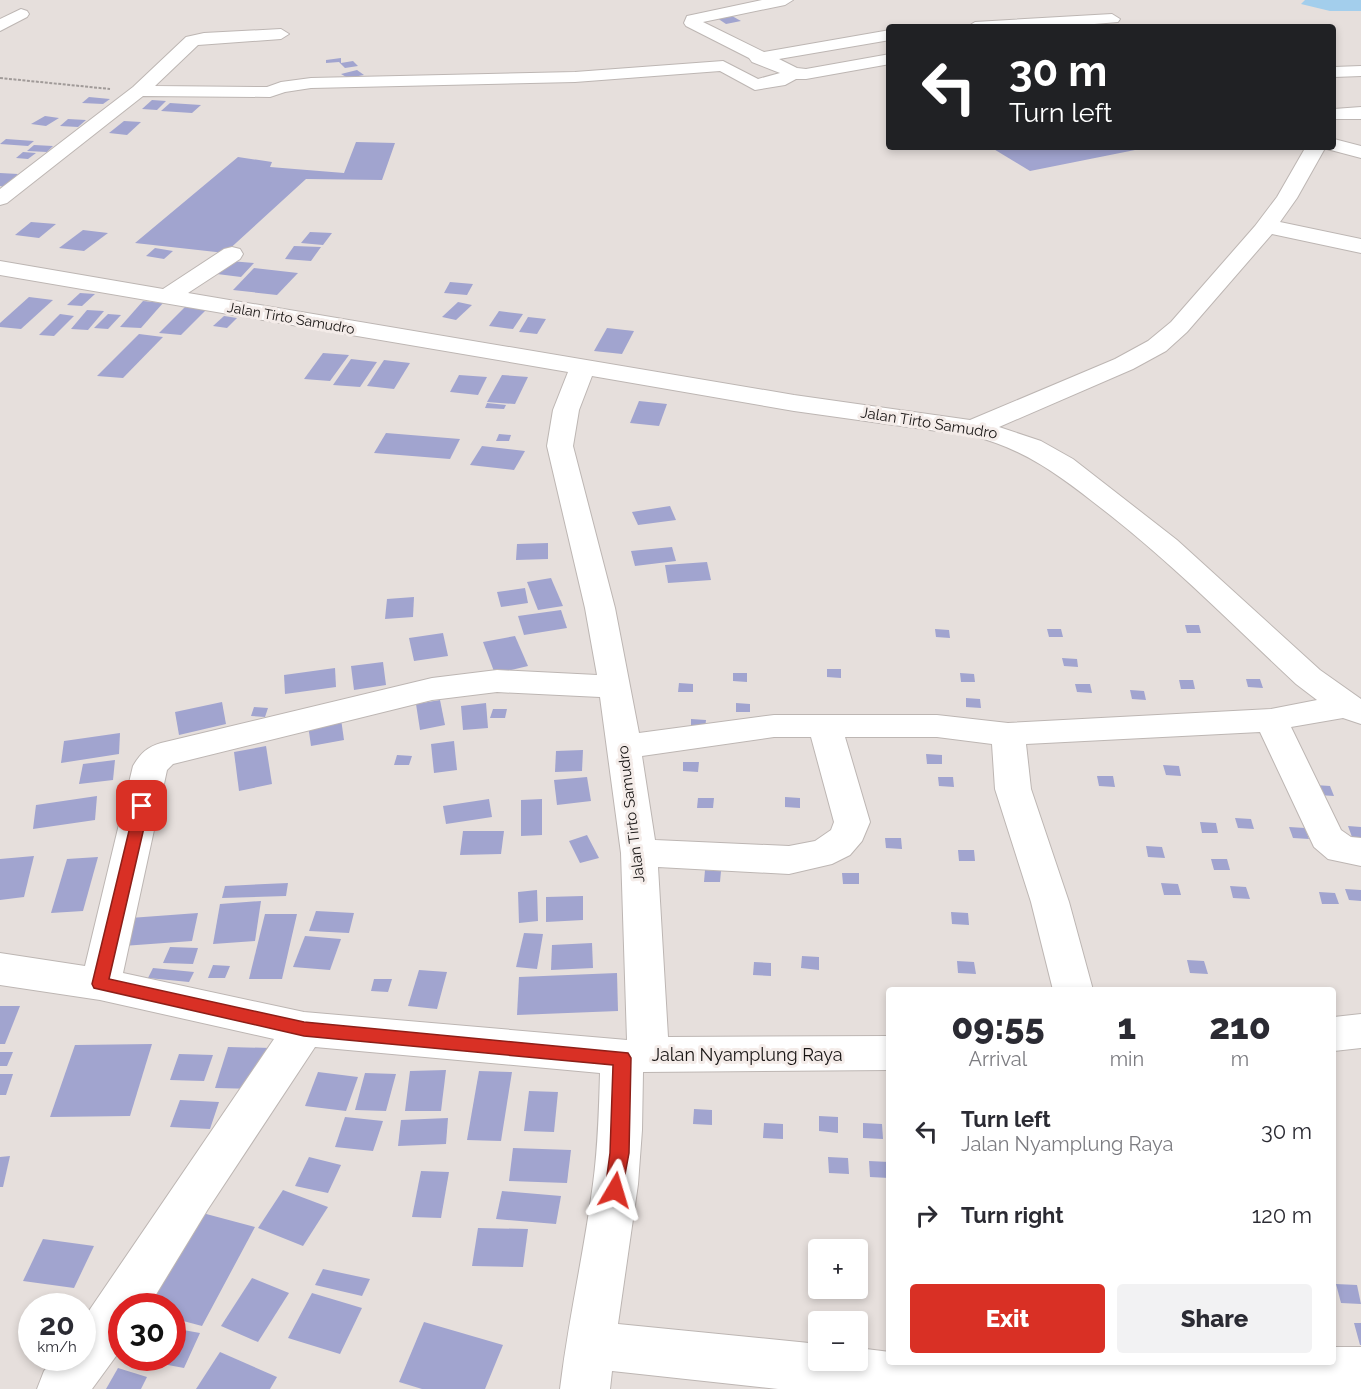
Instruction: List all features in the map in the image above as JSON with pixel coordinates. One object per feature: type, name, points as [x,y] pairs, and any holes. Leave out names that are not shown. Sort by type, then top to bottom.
[{"type":"street","points":[[785,0],[693,20],[692,23],[793,74],[806,74],[886,60]]},
{"type":"street","points":[[1101,4],[1117,23]]},
{"type":"street","points":[[0,26],[21,14]]},
{"type":"street","points":[[1082,24],[1117,23]]},
{"type":"street","points":[[0,199],[139,91],[192,41],[281,34]]},
{"type":"street","points":[[758,58],[886,36]]},
{"type":"street","points":[[139,91],[270,92],[281,87],[306,84],[575,77],[723,66],[755,85],[779,81],[793,74]]},
{"type":"street","points":[[1336,72],[1361,71]]},
{"type":"street","points":[[473,99],[480,78]]},
{"type":"street","points":[[306,84],[314,103]]},
{"type":"street","points":[[1336,114],[1361,113]]},
{"type":"street","points":[[1336,146],[1361,152]]},
{"type":"street","points":[[973,428],[1124,364],[1157,346],[1179,327],[1267,226],[1305,168],[1314,150]]},
{"type":"street","points":[[1267,226],[1361,246]]},
{"type":"street","points":[[166,297],[232,254]]},
{"type":"street","name":"Jalan Tirto Samudro","points":[[0,268],[794,403],[973,428],[1005,436],[1031,447],[1072,471],[1167,546],[1308,677],[1354,709]]},
{"type":"street","name":"Jalan Tirto Samudro","points":[[583,367],[566,410],[560,446],[600,608],[615,687],[639,853],[635,1056],[587,1367]]},
{"type":"street","points":[[100,984],[134,847],[150,766],[161,755],[432,689],[497,681],[615,687]]},
{"type":"street","points":[[624,747],[746,729],[937,726],[1008,734],[1271,720],[1354,709]]},
{"type":"street","points":[[1271,720],[1327,838],[1341,849],[1361,852]]},
{"type":"street","points":[[639,853],[789,860],[808,858],[836,847],[846,839],[852,822],[825,726]]},
{"type":"street","points":[[1008,734],[1013,789],[1070,969],[1073,987]]},
{"type":"street","name":"Jalan Nyamplung Raya","points":[[0,969],[100,984],[304,1029],[635,1056],[886,1053]]},
{"type":"street","points":[[62,1389],[118,1311],[192,1195],[304,1029]]},
{"type":"street","points":[[1336,1034],[1361,1031]]},
{"type":"street","points":[[587,1367],[984,1387],[1108,1365]]},
{"type":"street","points":[[1169,1365],[1334,1368]]},
{"type":"path","points":[[0,78],[139,91]]},
{"type":"water","points":[[1305,0],[1361,0],[1361,11],[1330,11],[1301,4]]},
{"type":"building","points":[[732,16],[741,21],[726,24],[717,18]]},
{"type":"building","points":[[341,58],[341,63],[353,61],[358,66],[345,68],[339,62],[326,63],[326,60]]},
{"type":"building","points":[[357,70],[364,75],[348,78],[341,74]]},
{"type":"building","points":[[89,97],[110,99],[103,104],[82,103]]},
{"type":"building","points":[[152,100],[166,101],[157,110],[142,109]]},
{"type":"building","points":[[170,103],[201,105],[192,113],[161,111]]},
{"type":"building","points":[[45,116],[59,118],[46,126],[31,124]]},
{"type":"building","points":[[68,119],[86,120],[78,127],[60,126]]},
{"type":"building","points":[[124,121],[141,122],[127,135],[109,133]]},
{"type":"building","points":[[6,139],[34,141],[28,146],[0,144]]},
{"type":"building","points":[[356,142],[395,143],[382,180],[306,179],[225,253],[135,243],[238,157],[272,162],[270,167],[344,173]]},
{"type":"building","points":[[34,145],[53,146],[47,152],[27,151]]},
{"type":"building","points":[[995,150],[1135,150],[1030,171]]},
{"type":"building","points":[[23,152],[36,153],[28,159],[16,158]]},
{"type":"building","points":[[0,173],[18,174],[4,187],[0,186]]},
{"type":"building","points":[[31,222],[56,224],[39,238],[15,235]]},
{"type":"building","points":[[83,230],[108,233],[84,251],[59,248]]},
{"type":"building","points":[[310,232],[332,233],[323,245],[301,243]]},
{"type":"building","points":[[294,246],[321,247],[311,261],[285,259]]},
{"type":"building","points":[[155,248],[173,251],[164,259],[146,256]]},
{"type":"building","points":[[230,261],[254,263],[241,277],[217,274]]},
{"type":"building","points":[[254,268],[298,273],[277,295],[233,290]]},
{"type":"building","points":[[450,282],[473,284],[467,295],[444,293]]},
{"type":"building","points":[[80,293],[95,294],[82,306],[67,305]]},
{"type":"building","points":[[29,297],[53,300],[21,329],[0,327],[0,323]]},
{"type":"building","points":[[143,301],[163,303],[141,328],[120,327]]},
{"type":"building","points":[[458,302],[472,305],[456,320],[442,317]]},
{"type":"building","points":[[185,307],[206,310],[181,335],[159,333]]},
{"type":"building","points":[[87,310],[104,311],[88,330],[71,329]]},
{"type":"building","points":[[499,311],[523,314],[513,329],[489,326]]},
{"type":"building","points":[[60,314],[74,316],[54,336],[39,335]]},
{"type":"building","points":[[108,314],[121,315],[108,329],[94,328]]},
{"type":"building","points":[[224,316],[237,318],[227,328],[213,326]]},
{"type":"building","points":[[528,317],[546,319],[537,334],[519,332]]},
{"type":"building","points":[[607,328],[634,331],[622,354],[594,351]]},
{"type":"building","points":[[139,334],[163,337],[123,378],[97,376]]},
{"type":"building","points":[[323,353],[349,355],[330,381],[304,379]]},
{"type":"building","points":[[351,359],[377,362],[360,387],[333,385]]},
{"type":"building","points":[[384,360],[410,363],[394,389],[367,386]]},
{"type":"building","points":[[459,375],[487,377],[478,395],[450,392]]},
{"type":"building","points":[[502,375],[528,377],[515,404],[487,402]]},
{"type":"building","points":[[639,401],[667,404],[659,426],[630,423]]},
{"type":"building","points":[[487,403],[506,405],[504,409],[485,408]]},
{"type":"building","points":[[386,433],[460,439],[450,459],[374,453]]},
{"type":"building","points":[[499,434],[511,435],[509,441],[496,441]]},
{"type":"building","points":[[482,446],[525,451],[514,470],[470,465]]},
{"type":"building","points":[[670,506],[676,520],[638,525],[632,512]]},
{"type":"building","points":[[548,543],[548,559],[516,560],[517,544]]},
{"type":"building","points":[[672,547],[676,561],[635,566],[631,551]]},
{"type":"building","points":[[707,562],[711,580],[668,583],[665,565]]},
{"type":"building","points":[[551,578],[563,606],[538,610],[527,582]]},
{"type":"building","points":[[525,588],[528,603],[501,607],[497,592]]},
{"type":"building","points":[[414,597],[413,617],[385,619],[387,599]]},
{"type":"building","points":[[561,610],[567,628],[524,635],[518,616]]},
{"type":"building","points":[[1185,625],[1199,625],[1201,633],[1187,633]]},
{"type":"building","points":[[935,629],[949,630],[950,638],[936,637]]},
{"type":"building","points":[[1047,629],[1061,629],[1063,637],[1049,637]]},
{"type":"building","points":[[443,633],[448,656],[414,661],[409,638]]},
{"type":"building","points":[[515,636],[528,666],[495,674],[483,642]]},
{"type":"building","points":[[1062,658],[1077,659],[1078,667],[1064,666]]},
{"type":"building","points":[[383,662],[386,685],[354,690],[351,666]]},
{"type":"building","points":[[335,668],[336,687],[285,694],[284,675]]},
{"type":"building","points":[[827,669],[841,669],[841,678],[827,677]]},
{"type":"building","points":[[733,673],[747,673],[747,682],[733,681]]},
{"type":"building","points":[[960,673],[974,674],[975,682],[961,682]]},
{"type":"building","points":[[1246,679],[1260,679],[1263,688],[1248,687]]},
{"type":"building","points":[[1179,680],[1193,680],[1195,689],[1181,689]]},
{"type":"building","points":[[679,683],[693,684],[693,692],[678,692]]},
{"type":"building","points":[[1075,684],[1090,684],[1092,693],[1077,692]]},
{"type":"building","points":[[1130,690],[1144,691],[1146,700],[1132,699]]},
{"type":"building","points":[[966,698],[980,699],[981,708],[966,707]]},
{"type":"building","points":[[440,700],[445,725],[420,730],[416,704]]},
{"type":"building","points":[[222,702],[226,724],[179,735],[175,712]]},
{"type":"building","points":[[486,703],[488,728],[463,730],[461,706]]},
{"type":"building","points":[[736,703],[750,704],[750,712],[736,712]]},
{"type":"building","points":[[254,707],[268,708],[265,717],[251,716]]},
{"type":"building","points":[[493,709],[507,709],[505,718],[490,718]]},
{"type":"building","points":[[341,719],[344,740],[311,746],[308,725]]},
{"type":"building","points":[[691,719],[706,720],[705,729],[691,728]]},
{"type":"building","points":[[120,733],[119,754],[61,763],[64,741]]},
{"type":"building","points":[[454,741],[457,770],[434,773],[431,744]]},
{"type":"building","points":[[266,746],[272,784],[239,791],[234,752]]},
{"type":"building","points":[[583,750],[582,771],[555,772],[556,751]]},
{"type":"building","points":[[926,754],[942,755],[942,764],[927,764]]},
{"type":"building","points":[[397,755],[412,756],[409,765],[394,765]]},
{"type":"building","points":[[115,760],[113,780],[79,784],[83,764]]},
{"type":"building","points":[[683,762],[699,762],[698,772],[683,771]]},
{"type":"building","points":[[1163,765],[1179,766],[1181,776],[1166,775]]},
{"type":"building","points":[[1097,776],[1113,776],[1115,787],[1099,786]]},
{"type":"building","points":[[587,777],[591,801],[557,805],[554,780]]},
{"type":"building","points":[[938,777],[953,777],[954,787],[939,786]]},
{"type":"building","points":[[1315,785],[1330,786],[1334,796],[1318,795]]},
{"type":"building","points":[[97,796],[95,820],[33,829],[36,805]]},
{"type":"building","points":[[785,797],[800,798],[800,808],[785,807]]},
{"type":"building","points":[[698,798],[714,798],[713,808],[697,808]]},
{"type":"building","points":[[489,799],[492,817],[446,824],[443,806]]},
{"type":"building","points":[[542,799],[542,835],[521,836],[521,800]]},
{"type":"building","points":[[1235,818],[1251,819],[1254,829],[1238,828]]},
{"type":"building","points":[[1200,822],[1216,823],[1218,833],[1202,833]]},
{"type":"building","points":[[1348,826],[1361,827],[1361,837],[1352,837]]},
{"type":"building","points":[[1289,827],[1305,828],[1309,839],[1293,838]]},
{"type":"building","points":[[463,831],[504,831],[501,854],[460,855]]},
{"type":"building","points":[[587,835],[599,858],[580,863],[569,841]]},
{"type":"building","points":[[885,838],[901,838],[902,849],[886,848]]},
{"type":"building","points":[[1146,846],[1162,847],[1165,858],[1148,857]]},
{"type":"building","points":[[958,850],[974,850],[975,861],[959,861]]},
{"type":"building","points":[[34,856],[24,897],[0,900],[0,859]]},
{"type":"building","points":[[98,857],[83,911],[51,913],[67,859]]},
{"type":"building","points":[[1211,859],[1227,859],[1230,870],[1214,870]]},
{"type":"building","points":[[705,870],[721,871],[720,882],[704,882]]},
{"type":"building","points":[[842,873],[859,873],[859,884],[843,884]]},
{"type":"building","points":[[288,883],[286,896],[222,898],[225,886]]},
{"type":"building","points":[[1161,883],[1178,884],[1181,895],[1164,895]]},
{"type":"building","points":[[1230,886],[1246,887],[1250,899],[1233,898]]},
{"type":"building","points":[[1345,889],[1361,890],[1361,901],[1349,900]]},
{"type":"building","points":[[537,890],[538,921],[519,923],[518,892]]},
{"type":"building","points":[[1319,892],[1335,893],[1339,904],[1322,904]]},
{"type":"building","points":[[583,896],[583,920],[546,922],[546,897]]},
{"type":"building","points":[[261,901],[255,941],[213,944],[220,904]]},
{"type":"building","points":[[316,911],[354,913],[349,933],[309,931]]},
{"type":"building","points":[[951,912],[968,913],[969,925],[952,924]]},
{"type":"building","points":[[198,913],[192,941],[123,946],[130,918]]},
{"type":"building","points":[[265,914],[297,914],[282,979],[249,979]]},
{"type":"building","points":[[524,933],[543,934],[537,969],[516,967]]},
{"type":"building","points":[[305,936],[341,939],[330,970],[293,967]]},
{"type":"building","points":[[592,943],[593,968],[551,970],[552,945]]},
{"type":"building","points":[[170,947],[198,948],[193,964],[163,963]]},
{"type":"building","points":[[802,956],[819,957],[819,970],[801,968]]},
{"type":"building","points":[[1187,960],[1204,961],[1208,974],[1190,973]]},
{"type":"building","points":[[957,961],[974,962],[976,974],[958,973]]},
{"type":"building","points":[[754,962],[771,963],[771,976],[753,975]]},
{"type":"building","points":[[213,965],[230,966],[225,978],[208,978]]},
{"type":"building","points":[[153,968],[194,972],[189,982],[148,978]]},
{"type":"building","points":[[419,970],[447,972],[437,1009],[408,1006]]},
{"type":"building","points":[[617,973],[618,1011],[517,1015],[519,977]]},
{"type":"building","points":[[374,979],[392,979],[388,992],[371,991]]},
{"type":"building","points":[[0,1006],[20,1006],[5,1044],[0,1044]]},
{"type":"building","points":[[152,1044],[130,1116],[50,1117],[75,1045]]},
{"type":"building","points":[[228,1047],[271,1048],[259,1089],[215,1088]]},
{"type":"building","points":[[0,1052],[13,1052],[7,1066],[0,1066]]},
{"type":"building","points":[[179,1054],[213,1055],[204,1081],[170,1080]]},
{"type":"building","points":[[446,1070],[441,1111],[405,1111],[410,1071]]},
{"type":"building","points":[[479,1071],[512,1072],[501,1141],[467,1140]]},
{"type":"building","points":[[318,1072],[358,1077],[346,1111],[305,1106]]},
{"type":"building","points":[[365,1073],[396,1074],[386,1111],[355,1110]]},
{"type":"building","points":[[0,1074],[13,1074],[6,1095],[0,1095]]},
{"type":"building","points":[[529,1091],[558,1092],[554,1132],[524,1131]]},
{"type":"building","points":[[180,1100],[219,1102],[210,1129],[170,1127]]},
{"type":"building","points":[[694,1109],[712,1110],[712,1125],[693,1124]]},
{"type":"building","points":[[819,1116],[838,1117],[838,1133],[819,1131]]},
{"type":"building","points":[[345,1117],[383,1121],[373,1151],[335,1147]]},
{"type":"building","points":[[448,1118],[446,1144],[398,1146],[401,1120]]},
{"type":"building","points":[[764,1123],[783,1124],[783,1139],[763,1138]]},
{"type":"building","points":[[863,1123],[882,1124],[883,1139],[863,1138]]},
{"type":"building","points":[[513,1148],[571,1150],[567,1183],[509,1181]]},
{"type":"building","points":[[10,1156],[3,1187],[0,1187],[0,1157]]},
{"type":"building","points":[[309,1157],[341,1165],[328,1193],[295,1186]]},
{"type":"building","points":[[828,1157],[848,1158],[849,1174],[829,1173]]},
{"type":"building","points":[[869,1161],[886,1162],[886,1178],[870,1177]]},
{"type":"building","points":[[421,1171],[449,1172],[441,1218],[412,1217]]},
{"type":"building","points":[[283,1190],[328,1207],[303,1246],[258,1228]]},
{"type":"building","points":[[502,1191],[561,1196],[556,1224],[496,1219]]},
{"type":"building","points":[[195,1211],[255,1227],[202,1326],[186,1322],[186,1293],[148,1293]]},
{"type":"building","points":[[478,1228],[528,1229],[523,1267],[472,1266]]},
{"type":"building","points":[[43,1239],[94,1246],[74,1288],[23,1281]]},
{"type":"building","points":[[323,1269],[370,1279],[362,1296],[315,1285]]},
{"type":"building","points":[[252,1278],[289,1293],[258,1342],[221,1326]]},
{"type":"building","points":[[1336,1284],[1357,1285],[1361,1304],[1341,1303]]},
{"type":"building","points":[[312,1293],[362,1308],[340,1354],[288,1338]]},
{"type":"building","points":[[424,1322],[503,1345],[485,1389],[422,1389],[399,1382]]},
{"type":"building","points":[[1354,1323],[1361,1323],[1361,1345],[1360,1345]]},
{"type":"building","points":[[186,1330],[200,1333],[186,1364]]},
{"type":"building","points":[[220,1352],[277,1377],[270,1389],[196,1389]]},
{"type":"building","points":[[116,1371],[128,1371],[147,1377],[141,1389],[106,1389]]},
{"type":"route","points":[[142,806],[100,984],[304,1029],[475,1047],[622,1058],[620,1153],[615,1190]]}]
